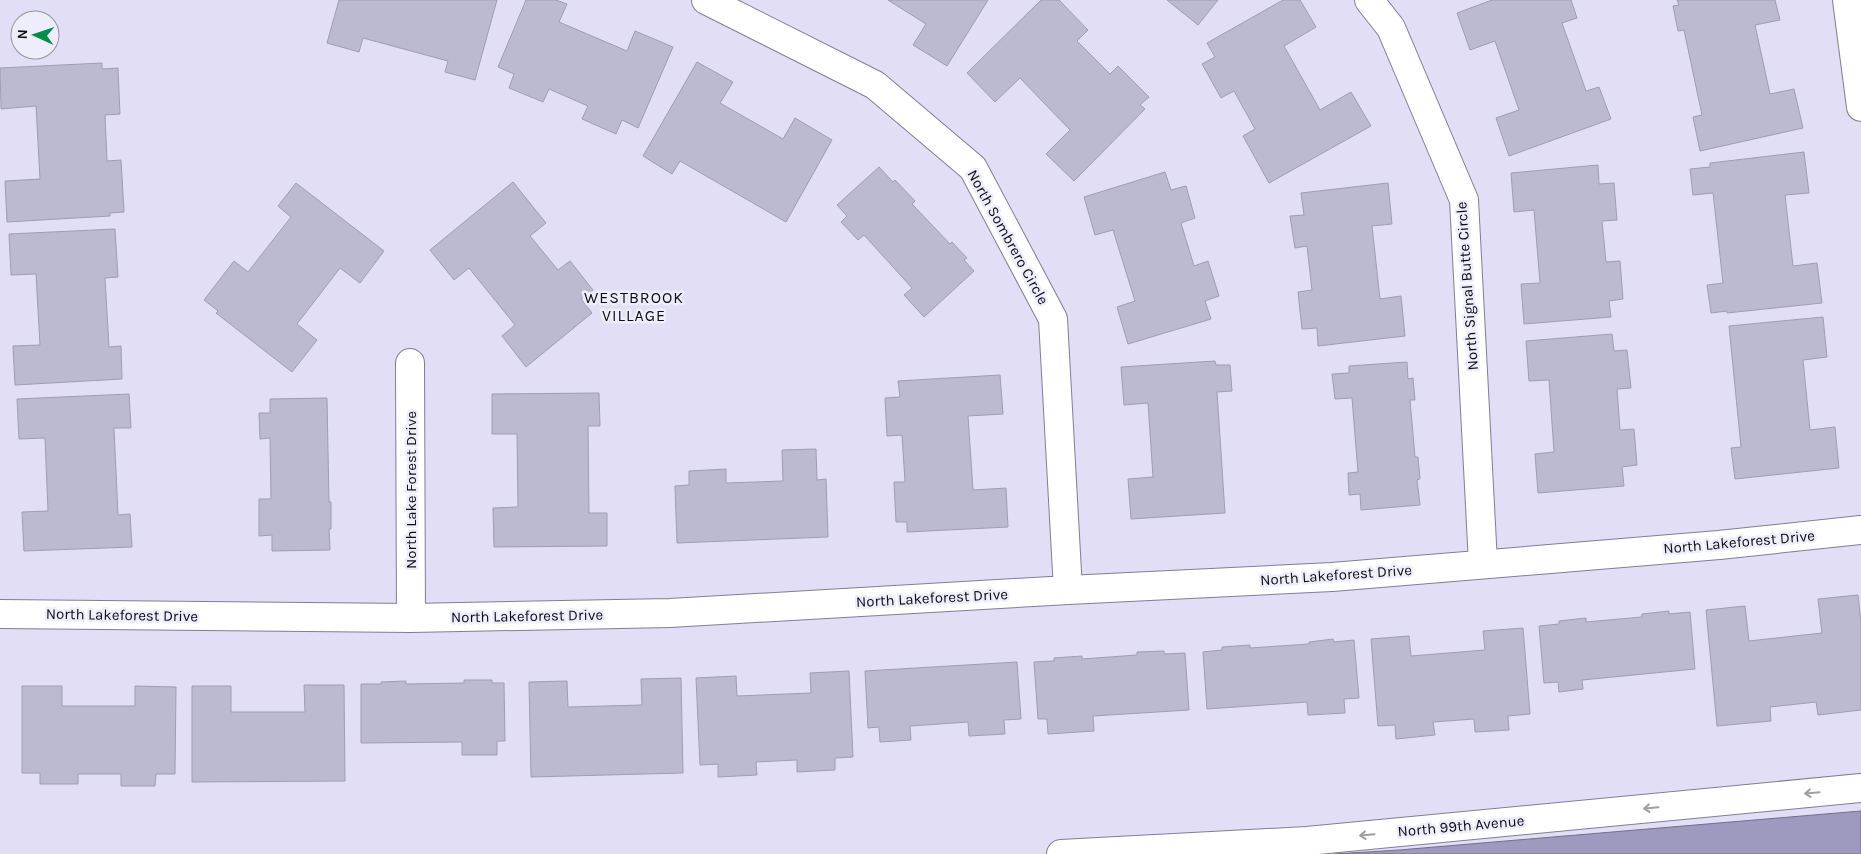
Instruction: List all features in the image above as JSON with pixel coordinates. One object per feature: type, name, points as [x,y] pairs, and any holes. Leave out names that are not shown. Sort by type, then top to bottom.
[{"type":"street","name":"North Sombrero Circle","points":[[706,0],[874,86],[973,168],[1053,318],[1068,590]]},
{"type":"street","name":"North Signal Butte Circle","points":[[1369,0],[1391,28],[1464,200],[1483,563]]},
{"type":"street","points":[[1847,0],[1861,107]]},
{"type":"street","name":"North Lake Forest Drive","points":[[410,363],[411,618]]},
{"type":"street","name":"North Lakeforest Drive","points":[[0,614],[411,618],[670,613],[1068,590],[1332,578],[1483,563],[1718,545],[1861,530]]},
{"type":"street","name":"North 99th Avenue","points":[[1061,854],[1307,841],[1861,788]]},
{"type":"shaded area","points":[[1861,811],[1861,854],[1334,854],[1399,850]]},
{"type":"building","points":[[339,0],[497,0],[475,80],[445,72],[448,61],[363,38],[359,52],[327,43]]},
{"type":"building","points":[[526,0],[556,0],[567,4],[559,22],[627,51],[635,31],[673,47],[638,128],[622,120],[616,134],[582,119],[588,106],[549,89],[543,102],[509,88],[514,74],[498,67]]},
{"type":"building","points":[[888,0],[988,0],[947,66],[913,45],[926,24]]},
{"type":"building","points":[[1041,0],[1059,0],[1088,30],[1077,41],[1110,74],[1118,66],[1149,97],[1140,105],[1145,109],[1074,181],[1046,154],[1070,130],[1020,78],[995,102],[967,73]]},
{"type":"building","points":[[1167,0],[1218,0],[1198,25]]},
{"type":"building","points":[[1283,0],[1300,0],[1316,27],[1284,46],[1320,110],[1351,92],[1371,126],[1269,183],[1243,136],[1255,129],[1234,91],[1221,98],[1202,64],[1215,57],[1207,43]]},
{"type":"building","points":[[1492,0],[1571,0],[1577,18],[1562,23],[1586,91],[1599,87],[1611,119],[1509,156],[1496,118],[1519,110],[1495,41],[1470,50],[1457,13]]},
{"type":"building","points":[[1677,0],[1775,0],[1780,20],[1755,25],[1770,94],[1794,89],[1803,128],[1700,151],[1693,117],[1702,115],[1684,30],[1678,31],[1673,6],[1679,5]]},
{"type":"building","points":[[697,62],[733,82],[720,103],[783,139],[795,118],[832,140],[786,222],[680,161],[672,174],[643,156]]},
{"type":"building","points":[[102,63],[102,69],[118,68],[120,114],[105,115],[107,161],[121,160],[124,212],[110,213],[110,216],[7,222],[5,181],[40,179],[36,106],[1,109],[0,68]]},
{"type":"building","points":[[1804,152],[1809,193],[1785,195],[1793,266],[1817,263],[1822,303],[1711,313],[1707,285],[1723,283],[1713,193],[1693,195],[1690,169],[1710,167],[1710,163]]},
{"type":"building","points":[[1598,165],[1599,184],[1614,183],[1617,220],[1602,221],[1606,262],[1620,261],[1623,299],[1609,301],[1611,317],[1524,324],[1521,284],[1540,283],[1534,210],[1514,212],[1511,173]]},
{"type":"building","points":[[879,167],[893,182],[895,180],[915,201],[912,204],[950,244],[952,242],[967,258],[964,260],[974,271],[924,317],[904,295],[912,288],[864,235],[858,240],[841,222],[847,216],[837,205]]},
{"type":"building","points":[[1165,172],[1171,190],[1186,186],[1195,218],[1181,223],[1194,266],[1208,261],[1219,296],[1205,301],[1211,319],[1128,344],[1117,307],[1135,301],[1113,230],[1095,235],[1084,197]]},
{"type":"building","points":[[513,182],[546,223],[530,236],[558,270],[570,261],[593,290],[581,299],[592,313],[526,367],[502,336],[515,325],[469,268],[454,280],[430,250]]},
{"type":"building","points":[[296,183],[384,251],[360,283],[340,268],[297,324],[317,340],[292,372],[216,313],[218,311],[204,300],[234,261],[248,272],[291,217],[278,206]]},
{"type":"building","points":[[1388,183],[1392,224],[1372,226],[1380,299],[1401,296],[1405,336],[1318,346],[1317,328],[1302,329],[1298,292],[1312,290],[1307,246],[1295,248],[1290,216],[1304,215],[1301,193]]},
{"type":"building","points":[[115,229],[118,277],[105,278],[109,347],[121,346],[122,379],[15,385],[13,346],[40,345],[36,274],[11,275],[9,234]]},
{"type":"building","points":[[1823,317],[1827,357],[1803,360],[1810,430],[1835,427],[1839,468],[1735,479],[1731,448],[1741,447],[1729,326]]},
{"type":"building","points":[[1612,334],[1614,351],[1627,350],[1631,388],[1617,389],[1620,430],[1634,429],[1637,465],[1622,467],[1624,486],[1538,493],[1535,454],[1554,452],[1549,380],[1529,381],[1526,341]]},
{"type":"building","points":[[1215,361],[1216,365],[1230,365],[1232,391],[1217,392],[1225,513],[1131,519],[1128,479],[1153,477],[1148,403],[1124,405],[1121,367]]},
{"type":"building","points":[[1407,362],[1408,379],[1413,378],[1415,400],[1410,400],[1415,457],[1418,457],[1420,479],[1417,480],[1420,505],[1361,510],[1360,494],[1349,495],[1348,473],[1358,472],[1352,398],[1335,399],[1332,374],[1349,373],[1349,366]]},
{"type":"building","points":[[1000,375],[1003,414],[968,416],[973,490],[1006,488],[1008,527],[907,532],[907,522],[896,522],[894,482],[905,482],[902,435],[887,436],[885,398],[900,397],[898,381]]},
{"type":"building","points":[[599,393],[600,426],[588,426],[589,513],[607,513],[607,546],[494,547],[493,508],[518,507],[517,434],[492,434],[492,394]]},
{"type":"building","points":[[129,394],[131,428],[114,428],[118,515],[130,514],[132,547],[24,551],[22,512],[48,511],[45,438],[19,439],[17,399]]},
{"type":"building","points":[[327,398],[329,502],[331,502],[330,550],[272,551],[272,535],[259,536],[259,499],[271,499],[270,438],[260,439],[259,413],[270,413],[270,399]]},
{"type":"building","points":[[816,449],[817,480],[826,479],[828,537],[677,543],[675,486],[689,485],[689,471],[726,469],[726,483],[783,481],[782,450]]},
{"type":"building","points":[[1858,595],[1861,623],[1861,710],[1818,715],[1816,702],[1770,707],[1771,721],[1717,726],[1706,610],[1745,606],[1749,641],[1822,633],[1818,599]]},
{"type":"building","points":[[1669,611],[1669,614],[1690,612],[1695,669],[1582,680],[1583,689],[1559,692],[1558,682],[1544,683],[1539,626],[1559,624],[1559,621],[1586,618],[1586,622],[1642,617],[1642,614]]},
{"type":"building","points":[[1523,628],[1530,714],[1508,716],[1509,730],[1475,732],[1474,719],[1433,722],[1435,735],[1396,739],[1395,725],[1378,726],[1371,639],[1409,636],[1411,656],[1485,650],[1483,631]]},
{"type":"building","points":[[1333,639],[1334,642],[1354,640],[1359,698],[1344,699],[1345,713],[1308,715],[1307,702],[1207,709],[1203,652],[1222,650],[1222,647],[1250,645],[1250,648],[1309,644],[1309,642]]},
{"type":"building","points":[[1164,651],[1164,654],[1185,653],[1189,710],[1093,716],[1094,731],[1048,734],[1047,719],[1038,719],[1034,662],[1054,661],[1054,658],[1082,656],[1082,659],[1137,655],[1137,652]]},
{"type":"building","points":[[1017,662],[1021,719],[1004,720],[1005,734],[969,736],[968,722],[910,726],[911,740],[880,742],[879,727],[868,728],[865,671]]},
{"type":"building","points":[[849,671],[853,757],[835,758],[835,770],[797,772],[797,760],[756,762],[757,775],[718,777],[718,764],[700,765],[696,678],[736,676],[737,696],[811,693],[810,673]]},
{"type":"building","points":[[681,678],[683,773],[531,777],[529,682],[567,681],[568,707],[642,705],[641,679]]},
{"type":"building","points":[[464,680],[492,680],[492,683],[504,683],[505,741],[497,741],[497,755],[462,755],[462,742],[361,743],[361,684],[406,681],[406,684],[464,683]]},
{"type":"building","points":[[304,685],[344,685],[345,781],[192,782],[192,686],[231,686],[231,712],[305,712]]},
{"type":"building","points":[[22,686],[62,686],[62,706],[135,706],[135,686],[176,687],[175,774],[156,774],[155,786],[121,786],[121,774],[78,774],[78,784],[40,784],[40,773],[22,773]]},
{"type":"district","name":"WESTBROOK VILLAGE","points":[[634,306]]}]
